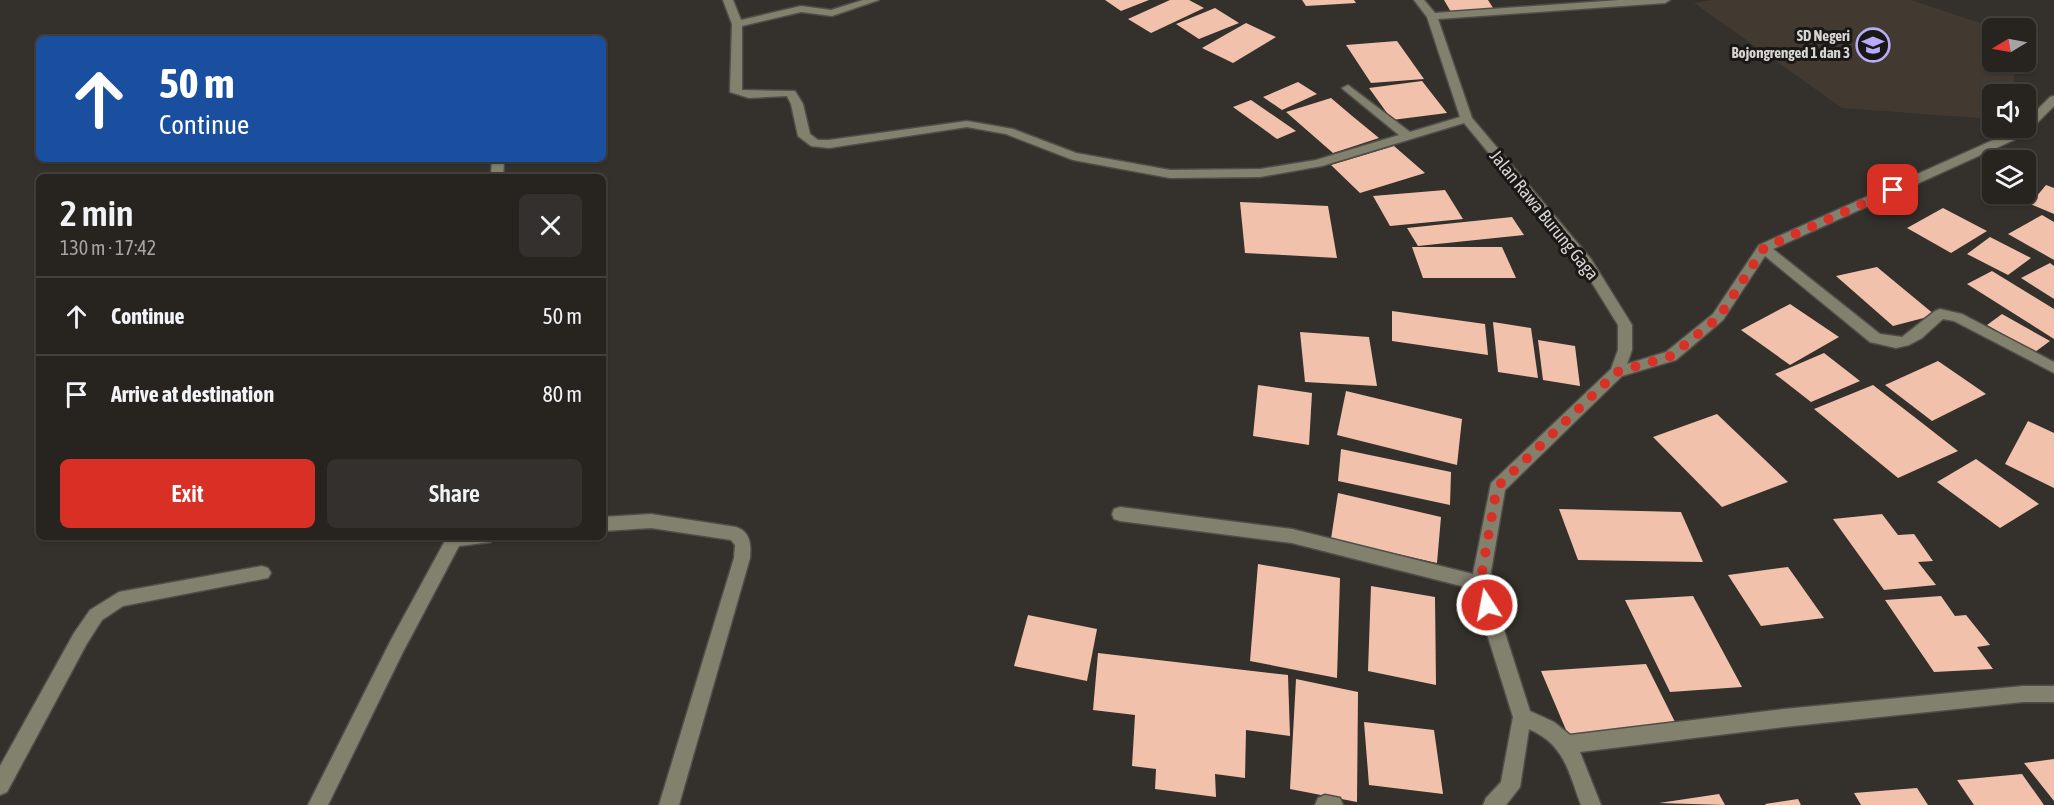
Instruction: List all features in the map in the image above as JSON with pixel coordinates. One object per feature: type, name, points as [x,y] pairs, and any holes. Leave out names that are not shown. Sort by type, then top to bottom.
[{"type":"street","points":[[728,0],[737,24],[736,92],[745,95],[777,90],[791,93],[797,104],[804,136],[815,143],[829,144],[967,124],[1009,131],[1073,156],[1170,174],[1249,173],[1318,163],[1466,119]]},
{"type":"street","points":[[737,24],[801,9],[832,13],[874,0]]},
{"type":"street","name":"Jalan Rawa Burung Gaga","points":[[1419,0],[1432,16],[1466,119],[1586,262],[1625,325],[1625,350],[1617,372]]},
{"type":"street","points":[[1432,16],[1665,0]]},
{"type":"street","points":[[1348,88],[1408,136]]},
{"type":"street","points":[[1493,805],[1510,787],[1522,717],[1480,583],[1497,487],[1617,372],[1671,356],[1719,317],[1764,248],[2021,133],[2054,99]]},
{"type":"street","points":[[1764,248],[1875,338],[1892,345],[1905,343],[1940,314],[1949,315],[1957,317],[2054,368]]},
{"type":"street","points":[[1120,514],[1292,536],[1480,583]]},
{"type":"street","points":[[606,524],[651,522],[736,534],[743,543],[742,558],[669,805]]},
{"type":"street","points":[[318,805],[397,646],[454,540]]},
{"type":"street","points":[[0,785],[80,639],[96,615],[118,599],[262,573]]},
{"type":"street","points":[[1567,744],[1784,717],[2023,694],[2054,694]]},
{"type":"street","points":[[1522,717],[1547,728],[1567,744],[1591,805]]},
{"type":"street","points":[[1325,805],[1333,805]]},
{"type":"shaded area","name":"SD Negeri Bojongrenged 1 dan 3","points":[[1713,0],[1911,0],[1982,24],[1982,72],[2014,72],[2014,84],[1982,84],[1982,118],[1842,108],[1694,3]]},
{"type":"building","points":[[1105,0],[1149,0],[1121,11]]},
{"type":"building","points":[[1170,0],[1189,0],[1204,8],[1151,33],[1128,19]]},
{"type":"building","points":[[1302,0],[1354,0],[1356,3],[1306,6]]},
{"type":"building","points":[[1444,0],[1488,0],[1495,11],[1451,12]]},
{"type":"building","points":[[1215,8],[1239,23],[1199,39],[1176,24]]},
{"type":"building","points":[[1246,23],[1276,37],[1233,63],[1202,48]]},
{"type":"building","points":[[1397,41],[1424,79],[1371,83],[1346,45]]},
{"type":"building","points":[[1422,81],[1447,113],[1392,120],[1369,88]]},
{"type":"building","points":[[1298,82],[1317,94],[1282,110],[1263,97]]},
{"type":"building","points":[[1331,98],[1379,138],[1333,153],[1286,112]]},
{"type":"building","points":[[1251,100],[1296,131],[1277,139],[1233,107]]},
{"type":"building","points":[[1394,146],[1425,173],[1360,193],[1331,165]]},
{"type":"building","points":[[2046,185],[2054,188],[2054,214],[2030,204],[2036,204],[2036,197]]},
{"type":"building","points":[[1445,190],[1463,219],[1390,226],[1373,196]]},
{"type":"building","points":[[1240,202],[1328,206],[1337,258],[1245,253]]},
{"type":"building","points":[[1943,208],[1987,231],[1951,253],[1907,228]]},
{"type":"building","points":[[2042,215],[2054,222],[2054,260],[2008,234]]},
{"type":"building","points":[[1512,217],[1524,235],[1418,246],[1407,228]]},
{"type":"building","points":[[1990,237],[2031,258],[2008,275],[1967,254]]},
{"type":"building","points":[[1412,247],[1502,247],[1516,278],[1423,278]]},
{"type":"building","points":[[2050,263],[2054,266],[2054,299],[2021,278]]},
{"type":"building","points":[[1877,267],[1935,315],[1893,326],[1836,276]]},
{"type":"building","points":[[1992,271],[2054,309],[2054,339],[1967,284]]},
{"type":"building","points":[[1790,304],[1839,337],[1790,365],[1741,330]]},
{"type":"building","points":[[1392,311],[1485,324],[1488,355],[1392,341]]},
{"type":"building","points":[[2002,314],[2050,341],[2035,352],[1987,325]]},
{"type":"building","points":[[1493,322],[1531,328],[1538,378],[1498,372]]},
{"type":"building","points":[[1300,332],[1369,337],[1377,386],[1305,382]]},
{"type":"building","points":[[1538,340],[1575,346],[1580,386],[1543,380]]},
{"type":"building","points":[[1824,353],[1860,381],[1811,402],[1775,374]]},
{"type":"building","points":[[1938,361],[1986,394],[1932,421],[1885,385]]},
{"type":"building","points":[[1258,385],[1312,393],[1309,445],[1253,436]]},
{"type":"building","points":[[1873,385],[1958,451],[1898,478],[1814,409]]},
{"type":"building","points":[[1346,391],[1462,419],[1457,465],[1337,435]]},
{"type":"building","points":[[1717,414],[1788,482],[1722,507],[1653,437]]},
{"type":"building","points":[[2028,421],[2054,433],[2054,488],[2005,464]]},
{"type":"building","points":[[1341,449],[1451,472],[1450,505],[1338,481]]},
{"type":"building","points":[[1976,459],[2039,504],[2000,528],[1937,482]]},
{"type":"building","points":[[1338,493],[1441,517],[1437,563],[1331,539]]},
{"type":"building","points":[[1559,509],[1681,512],[1703,562],[1578,560]]},
{"type":"building","points":[[1882,514],[1898,535],[1914,534],[1933,561],[1918,562],[1936,585],[1884,590],[1833,519]]},
{"type":"building","points":[[1258,564],[1340,578],[1337,678],[1250,661]]},
{"type":"building","points":[[1788,567],[1824,618],[1761,626],[1728,575]]},
{"type":"building","points":[[1371,586],[1435,597],[1436,685],[1368,671]]},
{"type":"building","points":[[1693,596],[1742,687],[1670,692],[1625,600]]},
{"type":"building","points":[[1941,596],[1955,616],[1966,615],[1990,645],[1977,647],[1993,669],[1934,672],[1885,600]]},
{"type":"building","points":[[1028,615],[1097,629],[1087,681],[1014,666]]},
{"type":"building","points":[[1098,653],[1288,675],[1290,736],[1246,730],[1245,778],[1215,774],[1216,797],[1155,789],[1156,769],[1132,766],[1135,715],[1093,710]]},
{"type":"building","points":[[1646,664],[1678,728],[1569,737],[1541,671]]},
{"type":"building","points":[[1296,679],[1358,692],[1357,802],[1290,789]]},
{"type":"building","points":[[1364,722],[1434,730],[1443,794],[1369,785]]},
{"type":"building","points":[[2054,759],[2054,801],[2024,763]]},
{"type":"building","points":[[2022,774],[2044,805],[1974,805],[1957,780]]},
{"type":"building","points":[[1917,788],[1928,805],[1861,805],[1854,793]]},
{"type":"building","points":[[1719,794],[1725,805],[1659,803]]},
{"type":"building","points":[[1798,799],[1801,805],[1765,804]]},
{"type":"place","name":"SD Negeri Bojongrenged 1 dan 3","points":[[1873,45]]},
{"type":"route","points":[[1487,605],[1480,583],[1497,487],[1617,372],[1671,356],[1719,317],[1764,248],[1893,190]]}]
